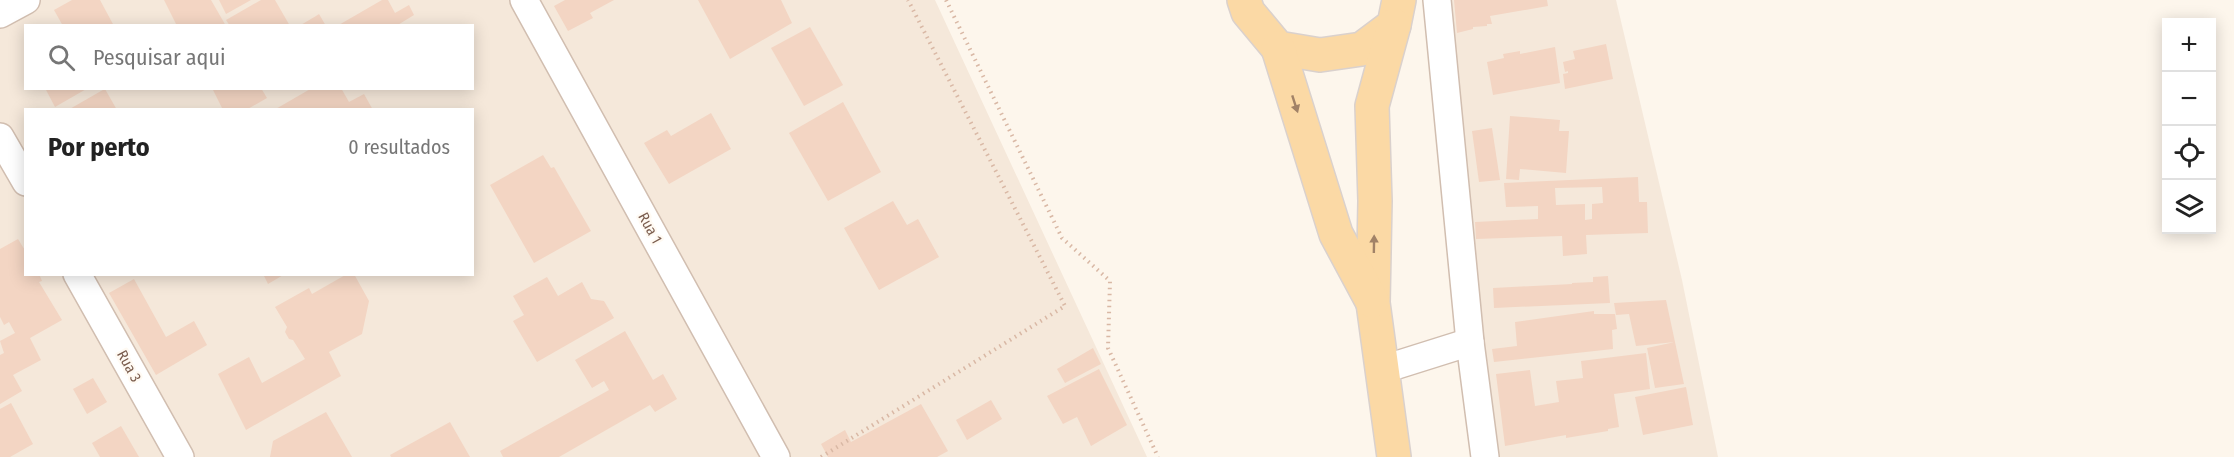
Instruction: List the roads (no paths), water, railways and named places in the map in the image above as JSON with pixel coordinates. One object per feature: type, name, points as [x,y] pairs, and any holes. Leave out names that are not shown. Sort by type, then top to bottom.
[{"type":"main road","points":[[1244,0],[1248,12],[1278,48],[1336,234],[1372,303]]},
{"type":"main road","points":[[1278,48],[1320,55],[1362,49],[1397,13]]},
{"type":"main road","points":[[1394,457],[1372,303],[1375,201],[1372,106],[1397,13]]},
{"type":"street","name":"Rua 1","points":[[524,0],[776,457]]},
{"type":"street","points":[[1437,0],[1470,342],[1485,457]]},
{"type":"street","points":[[0,137],[24,179]]},
{"type":"street","name":"Rua 3","points":[[78,276],[180,457]]},
{"type":"street","points":[[1381,370],[1470,342]]}]
